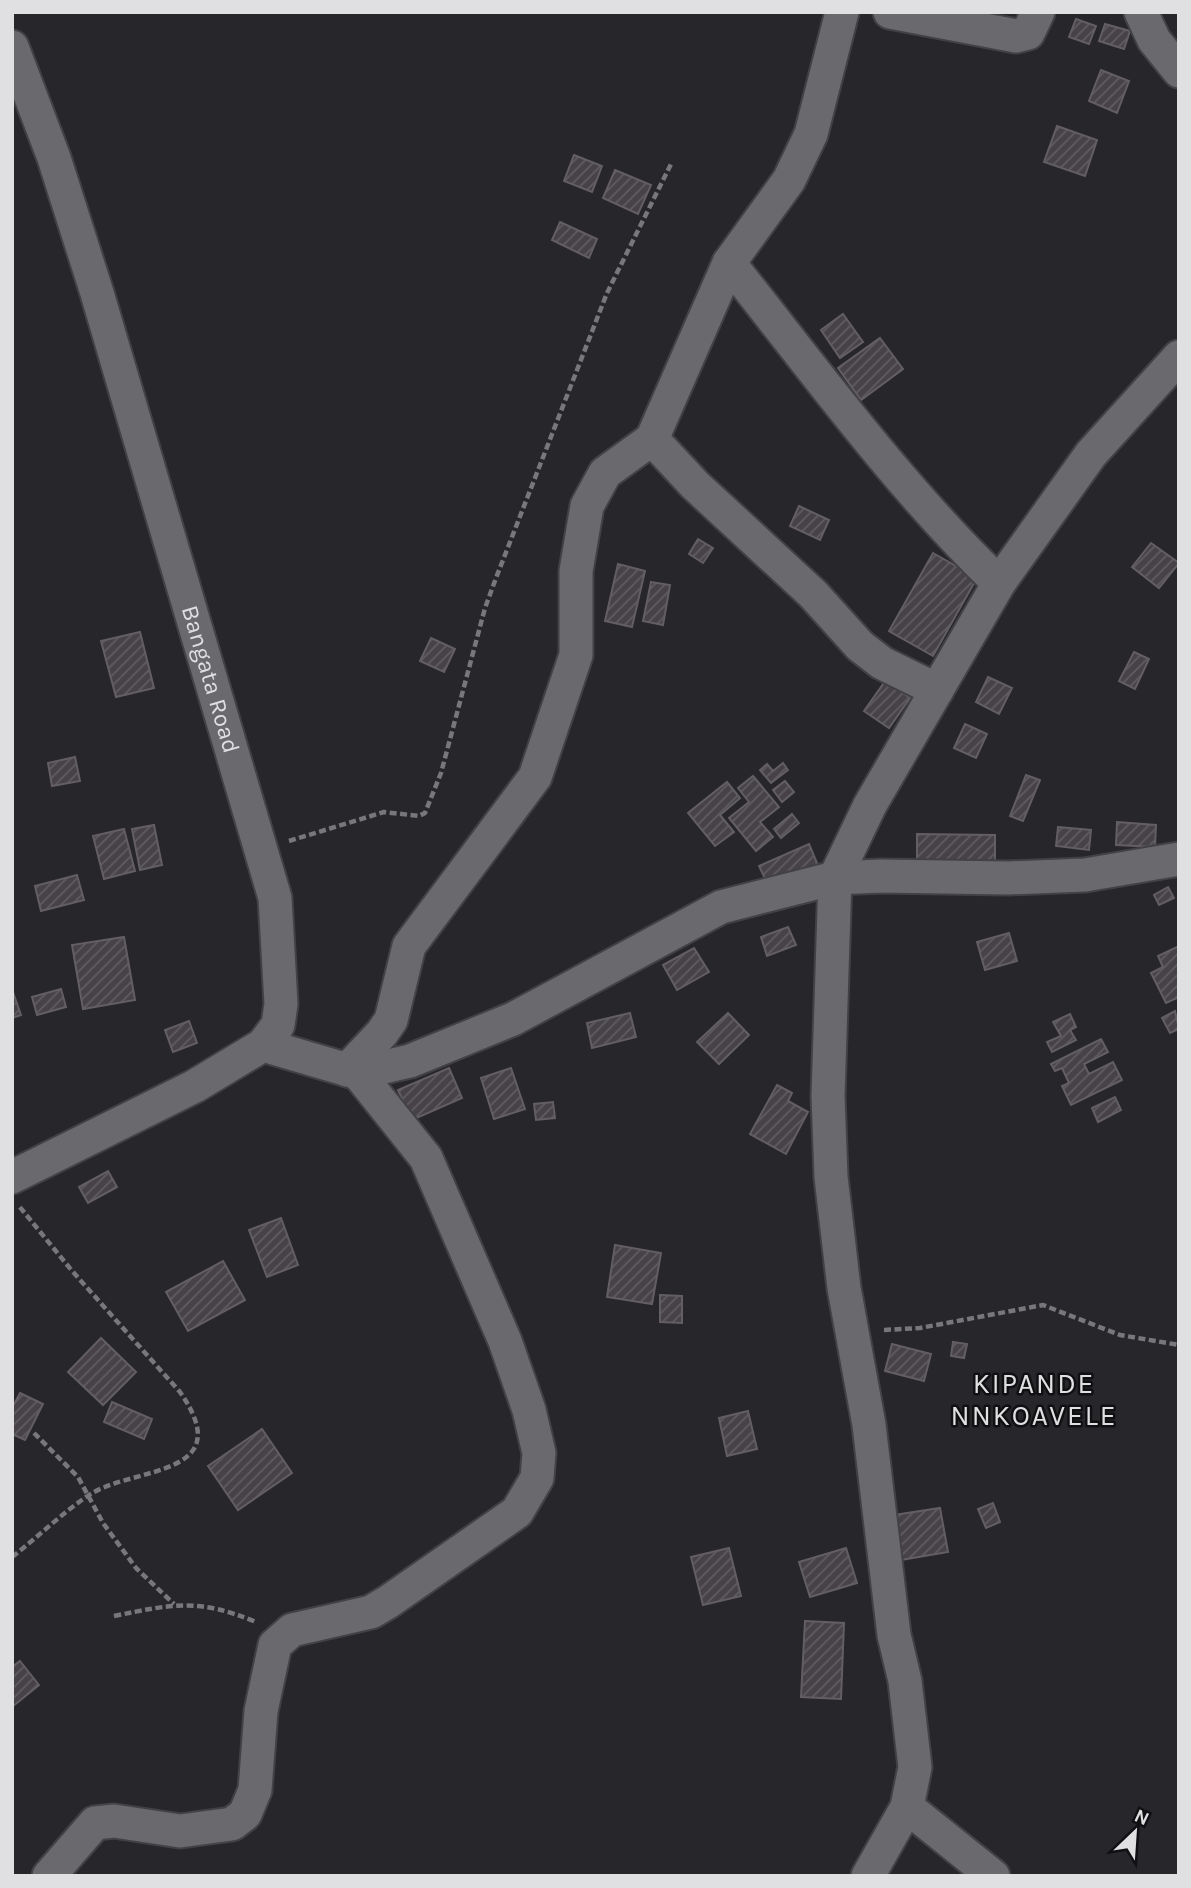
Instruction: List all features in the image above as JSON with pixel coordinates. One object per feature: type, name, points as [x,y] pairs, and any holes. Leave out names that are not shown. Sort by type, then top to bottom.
[{"type":"street","points":[[353,1072],[391,1020],[409,946],[535,777],[544,757],[576,655],[576,571],[587,506],[605,473],[652,439],[729,263],[789,180],[811,134],[842,12]]},
{"type":"street","points":[[890,12],[1016,36],[1028,33],[1038,12]]},
{"type":"street","points":[[1141,12],[1154,40],[1179,71]]},
{"type":"street","name":"Bangata Road","points":[[12,47],[54,158],[97,293],[275,898],[281,1004],[278,1025],[262,1045],[183,1093],[12,1177]]},
{"type":"street","points":[[729,263],[903,484],[944,530],[999,583]]},
{"type":"street","points":[[868,1876],[907,1807],[915,1767],[912,1727],[894,1635],[854,1331],[844,1288],[831,1177],[828,1096],[835,878],[870,805],[999,583],[1091,454],[1179,357]]},
{"type":"street","points":[[652,439],[695,485],[813,594],[860,646],[881,663],[937,690]]},
{"type":"street","points":[[262,1045],[353,1072],[410,1061],[513,1019],[721,907],[835,878],[1072,875],[1179,859]]},
{"type":"street","points":[[49,1876],[95,1823],[114,1821],[180,1831],[201,1830],[232,1824],[245,1814],[255,1790],[261,1711],[275,1645],[280,1637],[292,1630],[371,1612],[388,1602],[508,1520],[527,1499],[537,1478],[539,1453],[529,1410],[473,1262],[426,1158],[353,1072]]},
{"type":"street","points":[[907,1807],[993,1876]]},
{"type":"path","points":[[261,849],[384,812],[419,816],[425,813],[445,761],[485,608],[496,578],[607,293],[671,164]]},
{"type":"path","points":[[12,1197],[73,1272],[180,1392],[192,1409],[198,1430],[195,1447],[170,1469],[90,1494],[12,1557]]},
{"type":"path","points":[[854,1331],[920,1328],[1043,1305],[1120,1335],[1179,1345]]},
{"type":"path","points":[[34,1433],[65,1462],[90,1494],[103,1523],[136,1568],[174,1604]]},
{"type":"path","points":[[114,1616],[174,1604],[199,1604],[230,1611],[259,1623],[280,1637]]},
{"type":"building","points":[[1076,19],[1096,26],[1089,44],[1069,37]]},
{"type":"building","points":[[1105,24],[1130,31],[1124,49],[1099,41]]},
{"type":"building","points":[[1101,70],[1129,81],[1117,113],[1089,101]]},
{"type":"building","points":[[1057,126],[1097,140],[1085,176],[1044,162]]},
{"type":"building","points":[[574,155],[602,166],[592,192],[564,181]]},
{"type":"building","points":[[615,170],[651,185],[638,214],[603,198]]},
{"type":"building","points":[[560,222],[597,239],[589,258],[552,240]]},
{"type":"building","points":[[843,314],[863,342],[840,358],[821,330]]},
{"type":"building","points":[[880,338],[903,369],[861,400],[838,368]]},
{"type":"building","points":[[799,506],[829,520],[820,540],[790,526]]},
{"type":"building","points":[[698,539],[713,548],[703,563],[689,554]]},
{"type":"building","points":[[1151,543],[1179,563],[1159,588],[1132,567]]},
{"type":"building","points":[[933,553],[977,578],[933,656],[889,631]]},
{"type":"building","points":[[618,564],[645,571],[632,627],[605,621]]},
{"type":"building","points":[[651,582],[670,585],[663,625],[643,621]]},
{"type":"building","points":[[140,632],[154,688],[116,697],[101,641]]},
{"type":"building","points":[[431,638],[455,649],[444,672],[420,661]]},
{"type":"building","points":[[1134,652],[1149,659],[1135,689],[1119,681]]},
{"type":"building","points":[[988,677],[1012,688],[999,714],[976,702]]},
{"type":"building","points":[[886,680],[910,698],[889,728],[864,711]]},
{"type":"building","points":[[965,724],[987,734],[976,758],[954,748]]},
{"type":"building","points":[[75,757],[80,781],[52,786],[48,763]]},
{"type":"building","points":[[783,763],[788,770],[771,783],[760,770],[767,764],[773,771]]},
{"type":"building","points":[[1026,775],[1040,780],[1023,821],[1010,816]]},
{"type":"building","points":[[753,776],[779,807],[760,822],[773,837],[756,851],[729,818],[749,802],[738,788]]},
{"type":"building","points":[[785,781],[794,792],[782,802],[773,790]]},
{"type":"building","points":[[727,782],[740,798],[720,815],[734,832],[715,846],[688,813]]},
{"type":"building","points":[[792,814],[799,823],[781,838],[774,829]]},
{"type":"building","points":[[1117,822],[1156,825],[1155,847],[1116,845]]},
{"type":"building","points":[[154,825],[162,865],[140,870],[132,829]]},
{"type":"building","points":[[1058,827],[1091,830],[1089,850],[1056,846]]},
{"type":"building","points":[[124,829],[135,871],[104,879],[93,836]]},
{"type":"building","points":[[917,834],[995,835],[995,863],[917,863]]},
{"type":"building","points":[[809,844],[819,868],[770,889],[759,866]]},
{"type":"building","points":[[77,875],[84,900],[41,911],[35,886]]},
{"type":"building","points":[[1168,887],[1174,898],[1159,905],[1154,895]]},
{"type":"building","points":[[788,927],[796,945],[767,956],[761,937]]},
{"type":"building","points":[[1009,933],[1017,961],[985,970],[977,942]]},
{"type":"building","points":[[124,937],[135,1000],[83,1009],[72,945]]},
{"type":"building","points":[[1179,946],[1179,997],[1166,1003],[1151,973],[1163,967],[1158,956]]},
{"type":"building","points":[[694,948],[709,972],[677,990],[663,965]]},
{"type":"building","points":[[12,989],[21,1015],[12,1018]]},
{"type":"building","points":[[61,989],[66,1007],[37,1015],[32,997]]},
{"type":"building","points":[[1175,1011],[1179,1029],[1170,1033],[1162,1018]]},
{"type":"building","points":[[630,1013],[636,1037],[592,1048],[587,1023]]},
{"type":"building","points":[[728,1013],[749,1035],[719,1064],[697,1042]]},
{"type":"building","points":[[1070,1014],[1076,1027],[1070,1030],[1076,1040],[1052,1052],[1047,1042],[1061,1036],[1053,1022]]},
{"type":"building","points":[[189,1021],[197,1043],[173,1052],[165,1030]]},
{"type":"building","points":[[1101,1039],[1108,1052],[1084,1064],[1089,1074],[1113,1062],[1122,1080],[1071,1105],[1062,1086],[1069,1083],[1062,1068],[1055,1071],[1051,1064]]},
{"type":"building","points":[[449,1068],[462,1098],[412,1120],[398,1090]]},
{"type":"building","points":[[511,1068],[525,1109],[494,1119],[481,1078]]},
{"type":"building","points":[[777,1085],[792,1093],[788,1101],[808,1112],[786,1154],[750,1134]]},
{"type":"building","points":[[1115,1097],[1121,1110],[1098,1122],[1092,1108]]},
{"type":"building","points":[[553,1102],[555,1118],[536,1120],[534,1104]]},
{"type":"building","points":[[108,1171],[117,1187],[88,1203],[79,1187]]},
{"type":"building","points":[[281,1218],[298,1265],[267,1277],[249,1230]]},
{"type":"building","points":[[615,1245],[661,1253],[652,1304],[607,1297]]},
{"type":"building","points":[[223,1261],[245,1300],[188,1331],[166,1292]]},
{"type":"building","points":[[660,1295],[682,1296],[682,1323],[660,1322]]},
{"type":"building","points":[[101,1338],[136,1372],[103,1405],[68,1372]]},
{"type":"building","points":[[953,1342],[967,1344],[964,1358],[951,1356]]},
{"type":"building","points":[[892,1344],[931,1354],[924,1381],[885,1371]]},
{"type":"building","points":[[20,1393],[43,1404],[25,1440],[12,1434],[12,1408]]},
{"type":"building","points":[[112,1402],[152,1419],[144,1439],[104,1422]]},
{"type":"building","points":[[748,1411],[757,1449],[727,1456],[719,1418]]},
{"type":"building","points":[[262,1429],[292,1473],[238,1510],[208,1466]]},
{"type":"building","points":[[993,1503],[1000,1522],[986,1528],[978,1509]]},
{"type":"building","points":[[940,1508],[948,1552],[895,1561],[887,1516]]},
{"type":"building","points":[[729,1548],[741,1596],[703,1605],[691,1557]]},
{"type":"building","points":[[846,1548],[857,1583],[810,1597],[799,1562]]},
{"type":"building","points":[[805,1621],[844,1623],[841,1699],[801,1697]]},
{"type":"building","points":[[20,1661],[39,1685],[12,1707],[12,1667]]},
{"type":"district","name":"KIPANDE NNKOAVELE","points":[[1034,1399]]}]
